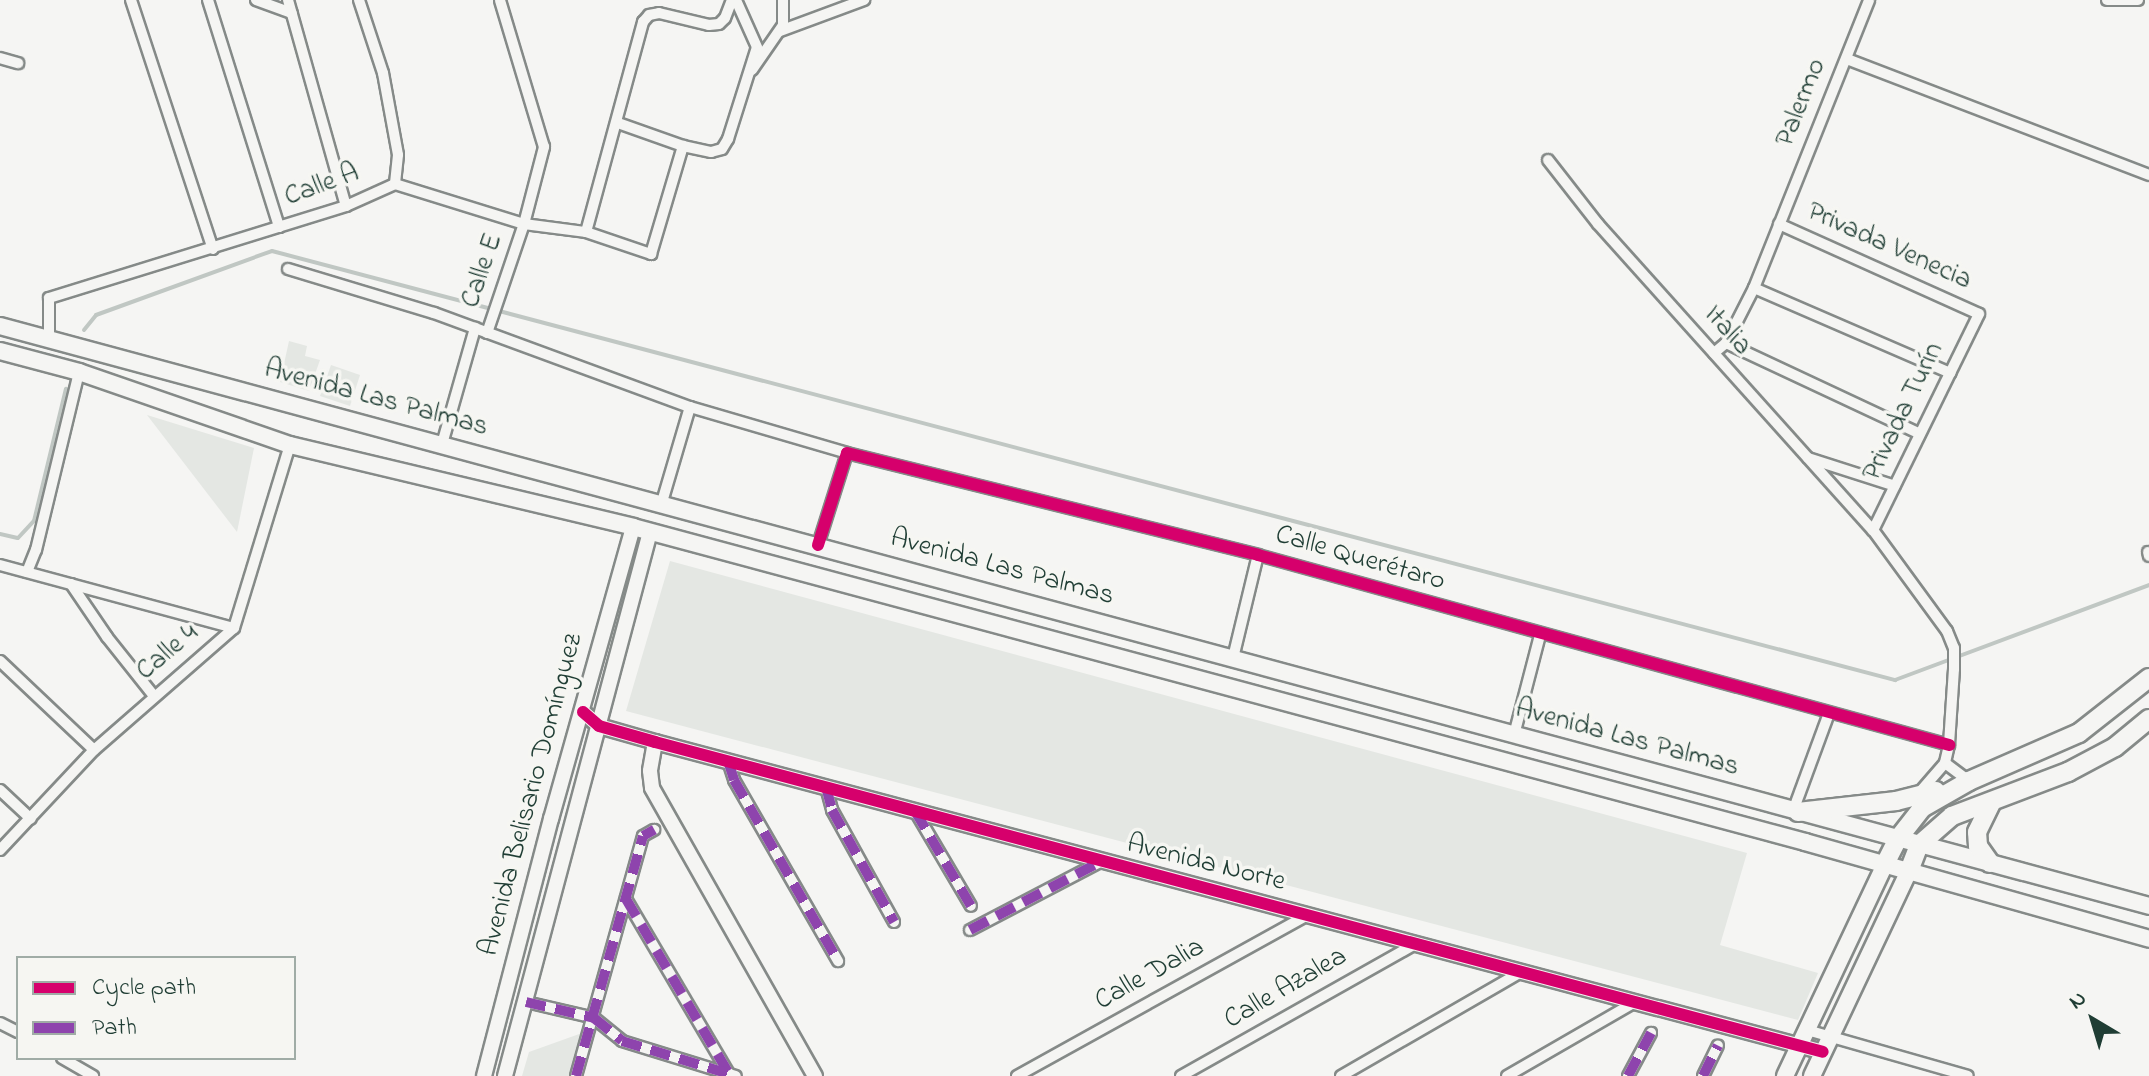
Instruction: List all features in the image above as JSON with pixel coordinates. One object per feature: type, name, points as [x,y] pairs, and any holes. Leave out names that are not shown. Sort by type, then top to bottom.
[{"type":"highway","points":[[1796,811],[1916,798],[1969,781],[2079,733],[2149,678]]},
{"type":"highway","points":[[1909,871],[1919,845],[1952,816],[2027,790],[2115,747],[2149,719]]},
{"type":"highway","points":[[2016,763],[2027,790]]},
{"type":"highway","points":[[1885,864],[1897,840],[1922,808],[1969,781]]},
{"type":"highway","points":[[1990,863],[1978,846],[1977,832],[1980,819],[1991,803]]},
{"type":"main road","name":"Avenida Las Palmas","points":[[0,326],[662,502],[2149,906]]},
{"type":"main road","name":"Avenida Las Palmas","points":[[0,351],[79,372],[290,445],[633,527],[1885,864],[2149,939]]},
{"type":"main road","points":[[1785,1076],[1885,864]]},
{"type":"main road","points":[[1812,1076],[1909,871]]},
{"type":"street","points":[[131,0],[213,249]]},
{"type":"street","points":[[208,0],[279,227]]},
{"type":"street","points":[[256,0],[292,13]]},
{"type":"street","points":[[288,0],[346,206]]},
{"type":"street","points":[[359,0],[383,73],[398,155],[395,184]]},
{"type":"street","name":"Calle E","points":[[487,333],[524,224],[544,147],[500,0]]},
{"type":"street","points":[[618,123],[683,146],[711,152],[722,149],[757,47],[734,0]]},
{"type":"street","points":[[586,232],[643,22],[649,15],[659,13],[709,25],[719,24],[734,0]]},
{"type":"street","points":[[746,78],[780,31],[783,0]]},
{"type":"street","points":[[780,31],[864,0]]},
{"type":"street","name":"Palermo","points":[[1726,343],[1754,288],[1869,0]]},
{"type":"street","points":[[2107,0],[2138,0]]},
{"type":"street","points":[[0,58],[18,63]]},
{"type":"street","points":[[1847,59],[2149,175]]},
{"type":"street","name":"Calle A","points":[[49,339],[49,298],[346,206],[395,184],[524,224],[586,232],[651,254],[683,146]]},
{"type":"street","name":"Italia","points":[[1548,160],[1598,224],[1873,530],[1947,631],[1954,648],[1949,745]]},
{"type":"street","name":"Privada Venecia","points":[[1779,224],[1979,314]]},
{"type":"street","name":"Calle Querétaro","points":[[288,269],[475,328],[690,407],[847,453],[1258,555],[1949,745]]},
{"type":"street","points":[[1754,288],[1950,373]]},
{"type":"street","name":"Privada Turín","points":[[1873,530],[1979,314]]},
{"type":"street","points":[[442,444],[475,328]]},
{"type":"street","points":[[1714,353],[1726,343],[1920,434]]},
{"type":"street","points":[[27,572],[36,550],[79,372]]},
{"type":"street","points":[[662,502],[690,407]]},
{"type":"street","name":"Calle 4","points":[[0,850],[94,750],[234,628],[290,445]]},
{"type":"street","points":[[818,545],[847,453]]},
{"type":"street","points":[[1806,458],[1895,486]]},
{"type":"street","name":"Avenida Belisario Domínguez","points":[[484,1076],[633,527]]},
{"type":"street","name":"Avenida Belisario Domínguez","points":[[505,1076],[650,532]]},
{"type":"street","points":[[1233,658],[1258,555]]},
{"type":"street","points":[[0,565],[234,628]]},
{"type":"street","points":[[71,584],[107,637],[154,696]]},
{"type":"street","points":[[614,591],[633,595]]},
{"type":"street","points":[[1514,735],[1540,635]]},
{"type":"street","points":[[0,661],[94,750]]},
{"type":"street","name":"Avenida Norte","points":[[583,712],[599,726],[1100,862],[1635,1002],[1826,1044]]},
{"type":"street","points":[[1796,811],[1829,713]]},
{"type":"street","points":[[655,742],[650,771],[652,788],[815,1076]]},
{"type":"street","points":[[1916,798],[1945,763],[1949,745]]},
{"type":"street","points":[[728,761],[734,780],[838,961]]},
{"type":"street","points":[[1945,763],[1969,781]]},
{"type":"street","points":[[826,787],[832,810],[894,922]]},
{"type":"street","points":[[0,790],[31,819]]},
{"type":"street","points":[[915,811],[971,906]]},
{"type":"street","points":[[576,1076],[643,836],[654,830]]},
{"type":"street","points":[[970,930],[1100,862]]},
{"type":"street","points":[[626,899],[733,1075]]},
{"type":"street","name":"Calle Dalia","points":[[1017,1076],[1307,915]]},
{"type":"street","name":"Calle Azalea","points":[[1181,1076],[1415,944]]},
{"type":"street","points":[[1341,1076],[1521,972]]},
{"type":"street","points":[[526,1002],[594,1018],[622,1041],[733,1075]]},
{"type":"street","points":[[1507,1076],[1635,1002]]},
{"type":"street","points":[[1628,1076],[1651,1033]]},
{"type":"street","points":[[1826,1044],[1936,1072],[1968,1076]]},
{"type":"street","points":[[1703,1076],[1718,1045]]},
{"type":"street","points":[[65,1060],[93,1076]]},
{"type":"shaded area","points":[[289,341],[307,346],[305,356],[320,360],[309,391],[280,382]]},
{"type":"shaded area","points":[[331,365],[360,375],[350,406],[320,396]]},
{"type":"shaded area","points":[[147,415],[254,448],[237,532]]},
{"type":"shaded area","points":[[670,561],[1747,853],[1720,945],[1818,973],[1798,1020],[626,711]]},
{"type":"shaded area","points":[[582,1033],[569,1076],[522,1076],[529,1052]]},
{"type":"waterway","points":[[84,330],[96,315],[272,251],[1895,680],[2149,585]]},
{"type":"waterway","points":[[0,534],[18,538],[34,521],[66,389]]},
{"type":"marked path","points":[[728,761],[734,780],[838,961]]},
{"type":"marked path","points":[[826,787],[832,810],[894,922]]},
{"type":"marked path","points":[[915,811],[971,906]]},
{"type":"marked path","points":[[576,1076],[643,836],[654,830]]},
{"type":"marked path","points":[[970,930],[1100,862]]},
{"type":"marked path","points":[[626,899],[729,1074]]},
{"type":"marked path","points":[[526,1002],[594,1018],[622,1041],[736,1076]]},
{"type":"marked path","points":[[1628,1076],[1651,1033]]},
{"type":"marked path","points":[[1703,1076],[1718,1045]]},
{"type":"cycle path","points":[[818,545],[847,453],[1258,555],[1949,745]]},
{"type":"cycle path","points":[[583,712],[599,726],[655,742],[1823,1052]]}]
